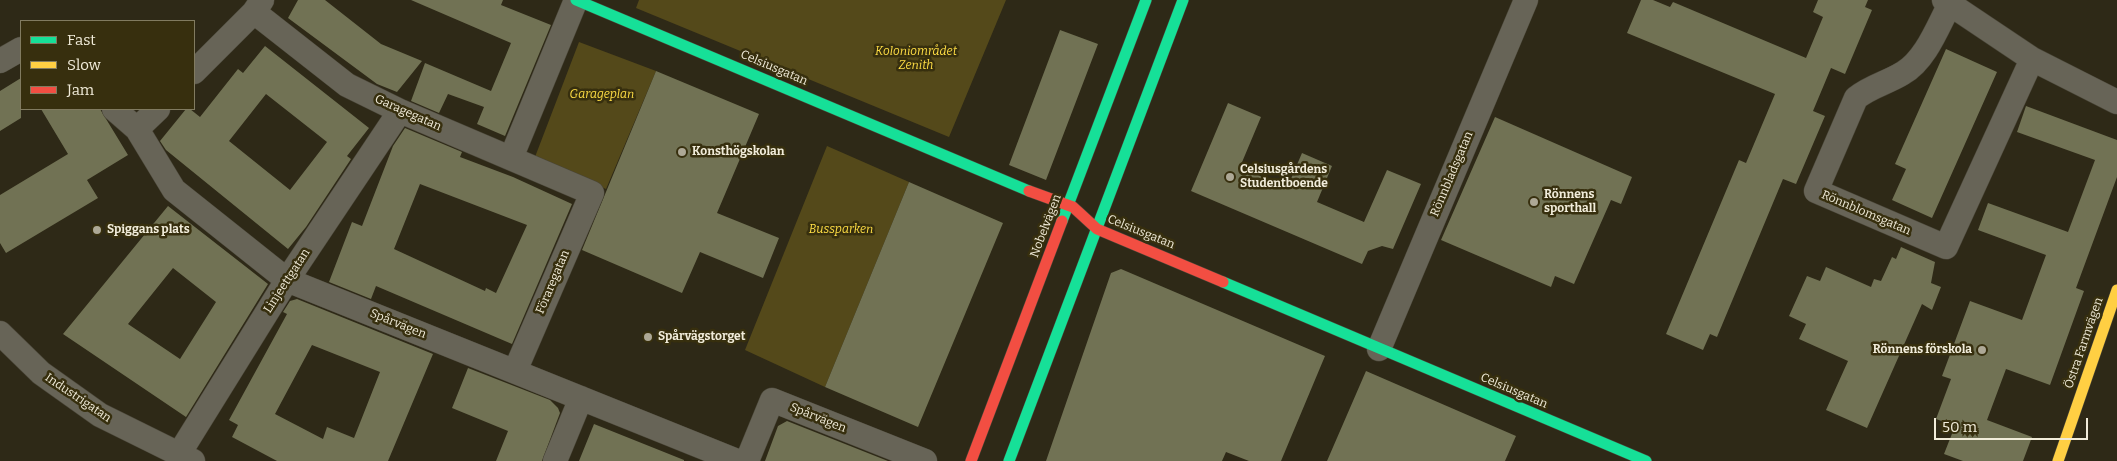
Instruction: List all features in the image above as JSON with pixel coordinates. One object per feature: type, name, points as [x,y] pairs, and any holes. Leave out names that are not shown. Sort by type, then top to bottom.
[{"type":"street","name":"Celsiusgatan","points":[[576,0],[1027,190],[1068,204],[1076,208],[1089,225],[1097,229],[1646,461]]},
{"type":"street","points":[[511,158],[576,0]]},
{"type":"street","name":"Nobelvägen","points":[[971,461],[1146,0]]},
{"type":"street","points":[[1009,461],[1183,0]]},
{"type":"street","name":"Rönnbladsgatan","points":[[1379,349],[1526,0]]},
{"type":"street","name":"Rönnblomsgatan","points":[[2032,59],[1946,247],[1816,191],[1856,98],[1868,88],[1904,73],[1919,60],[1949,1],[2032,59],[2117,102]]},
{"type":"street","points":[[195,71],[258,6]]},
{"type":"street","name":"Garagegatan","points":[[258,6],[347,85],[400,111],[592,193]]},
{"type":"street","points":[[0,61],[20,51]]},
{"type":"street","name":"Spårvägen","points":[[115,110],[137,129],[174,190],[287,280],[738,461]]},
{"type":"street","points":[[137,129],[157,110]]},
{"type":"street","name":"Linjeettgatan","points":[[186,458],[287,280],[400,111]]},
{"type":"street","name":"Föraregatan","points":[[515,371],[592,193]]},
{"type":"street","name":"Östra Farmvägen","points":[[2058,461],[2117,290]]},
{"type":"street","name":"Industrigatan","points":[[0,333],[40,374],[100,416],[186,458]]},
{"type":"street","points":[[555,461],[580,398]]},
{"type":"street","name":"Spårvägen","points":[[747,461],[772,400],[926,461]]},
{"type":"green space","name":"Koloniområdet Zenith","points":[[639,0],[1006,0],[949,137],[636,8]]},
{"type":"green space","name":"Garageplan","points":[[579,42],[656,71],[606,189],[535,157]]},
{"type":"green space","name":"Bussparken","points":[[827,146],[909,182],[825,387],[745,350]]},
{"type":"building","points":[[298,0],[325,0],[381,44],[422,61],[397,92],[377,84],[288,18]]},
{"type":"building","points":[[411,0],[503,0],[501,5],[551,25],[505,136],[477,124],[484,107],[448,94],[439,113],[411,101],[425,63],[491,91],[511,43]]},
{"type":"building","points":[[1641,0],[1653,0],[1670,7],[1673,2],[1806,58],[1823,17],[1813,12],[1818,0],[1868,0],[1865,7],[1872,10],[1845,74],[1831,68],[1813,111],[1825,116],[1796,184],[1783,179],[1717,337],[1710,334],[1703,350],[1666,334],[1739,160],[1746,163],[1775,94],[1627,33]]},
{"type":"building","points":[[1060,30],[1098,44],[1046,180],[1009,165]]},
{"type":"building","points":[[265,46],[369,128],[347,156],[351,159],[306,227],[288,249],[166,150],[160,141],[185,110],[191,110],[200,117],[238,69],[243,73]],"holes":[[[266,94],[327,142],[290,190],[229,141]]]},
{"type":"building","points":[[1946,49],[1997,72],[1932,218],[1892,200],[1906,169],[1895,164]]},
{"type":"building","name":"Konsthögskolan","points":[[656,71],[759,114],[717,213],[779,238],[763,278],[700,252],[682,293],[582,250]]},
{"type":"building","points":[[20,79],[21,118],[0,131],[0,91]]},
{"type":"building","name":"Celsiusgårdens Studentboende","points":[[1228,103],[1261,117],[1240,167],[1287,188],[1302,153],[1332,166],[1317,202],[1364,222],[1387,170],[1421,184],[1393,249],[1382,246],[1368,251],[1362,264],[1191,191]]},
{"type":"building","points":[[2026,106],[2117,140],[2117,177],[2076,288],[2084,291],[2050,385],[2006,369],[1987,420],[2032,437],[2023,461],[1963,461],[1944,454],[1955,426],[1936,419],[1951,379],[1942,376],[1970,301],[2022,320],[2046,255],[1978,230],[1988,203],[2068,232],[2095,160],[2017,132]]},
{"type":"building","points":[[42,110],[101,110],[128,155],[87,180],[98,198],[6,253],[0,243],[0,195],[68,154]]},
{"type":"building","name":"Rönnens sporthall","points":[[1495,117],[1632,177],[1621,204],[1611,200],[1574,284],[1555,276],[1551,287],[1441,240]]},
{"type":"building","points":[[405,128],[462,152],[460,157],[513,177],[572,204],[512,344],[376,286],[371,299],[329,282],[352,222],[362,226],[393,146]],"holes":[[[420,184],[527,225],[496,293],[486,288],[485,291],[394,249]]]},
{"type":"building","points":[[909,182],[1003,223],[918,427],[825,387]]},
{"type":"building","points":[[168,206],[268,284],[186,417],[63,334]],"holes":[[[173,268],[216,302],[180,359],[128,324]]]},
{"type":"building","points":[[1901,247],[1935,262],[1931,283],[1941,287],[1932,310],[1922,304],[1867,428],[1826,410],[1848,361],[1799,339],[1806,324],[1789,316],[1807,276],[1820,281],[1826,267],[1871,287],[1874,279],[1881,281],[1892,257],[1896,259]]},
{"type":"building","points":[[1121,269],[1325,356],[1281,461],[1249,461],[1226,452],[1222,461],[1046,461],[1111,273]]},
{"type":"building","points":[[297,299],[433,354],[388,461],[277,461],[232,437],[238,425],[229,420],[287,314],[283,312],[290,301]],"holes":[[[312,345],[380,372],[354,438],[327,427],[323,439],[275,414]]]},
{"type":"building","points":[[468,368],[550,400],[558,408],[560,413],[542,461],[496,461],[508,431],[452,408]]},
{"type":"building","points":[[1366,371],[1516,436],[1505,461],[1327,461]]},
{"type":"building","points":[[787,421],[888,461],[765,461],[778,426]]},
{"type":"building","points":[[594,424],[684,460],[684,461],[579,461]]},
{"type":"traffic: fast","points":[[576,0],[1029,191]]},
{"type":"traffic: fast","points":[[1062,221],[1146,0]]},
{"type":"traffic: fast","points":[[1009,461],[1183,0]]},
{"type":"traffic: fast","points":[[1223,282],[1646,461]]},
{"type":"traffic: slow","points":[[2058,461],[2117,290]]},
{"type":"traffic: jam","points":[[1029,191],[1073,207],[1097,229],[1223,282]]},
{"type":"traffic: jam","points":[[971,461],[1062,221]]},
{"type":"place","name":"Konsthögskolan","points":[[682,152]]},
{"type":"place","name":"Celsiusgårdens Studentboende","points":[[1230,177]]},
{"type":"place","name":"Rönnens sporthall","points":[[1534,202]]},
{"type":"place","name":"Spiggans plats","points":[[97,230]]},
{"type":"place","name":"Spårvägstorget","points":[[648,337]]},
{"type":"place","name":"Rönnens förskola","points":[[1982,350]]}]
